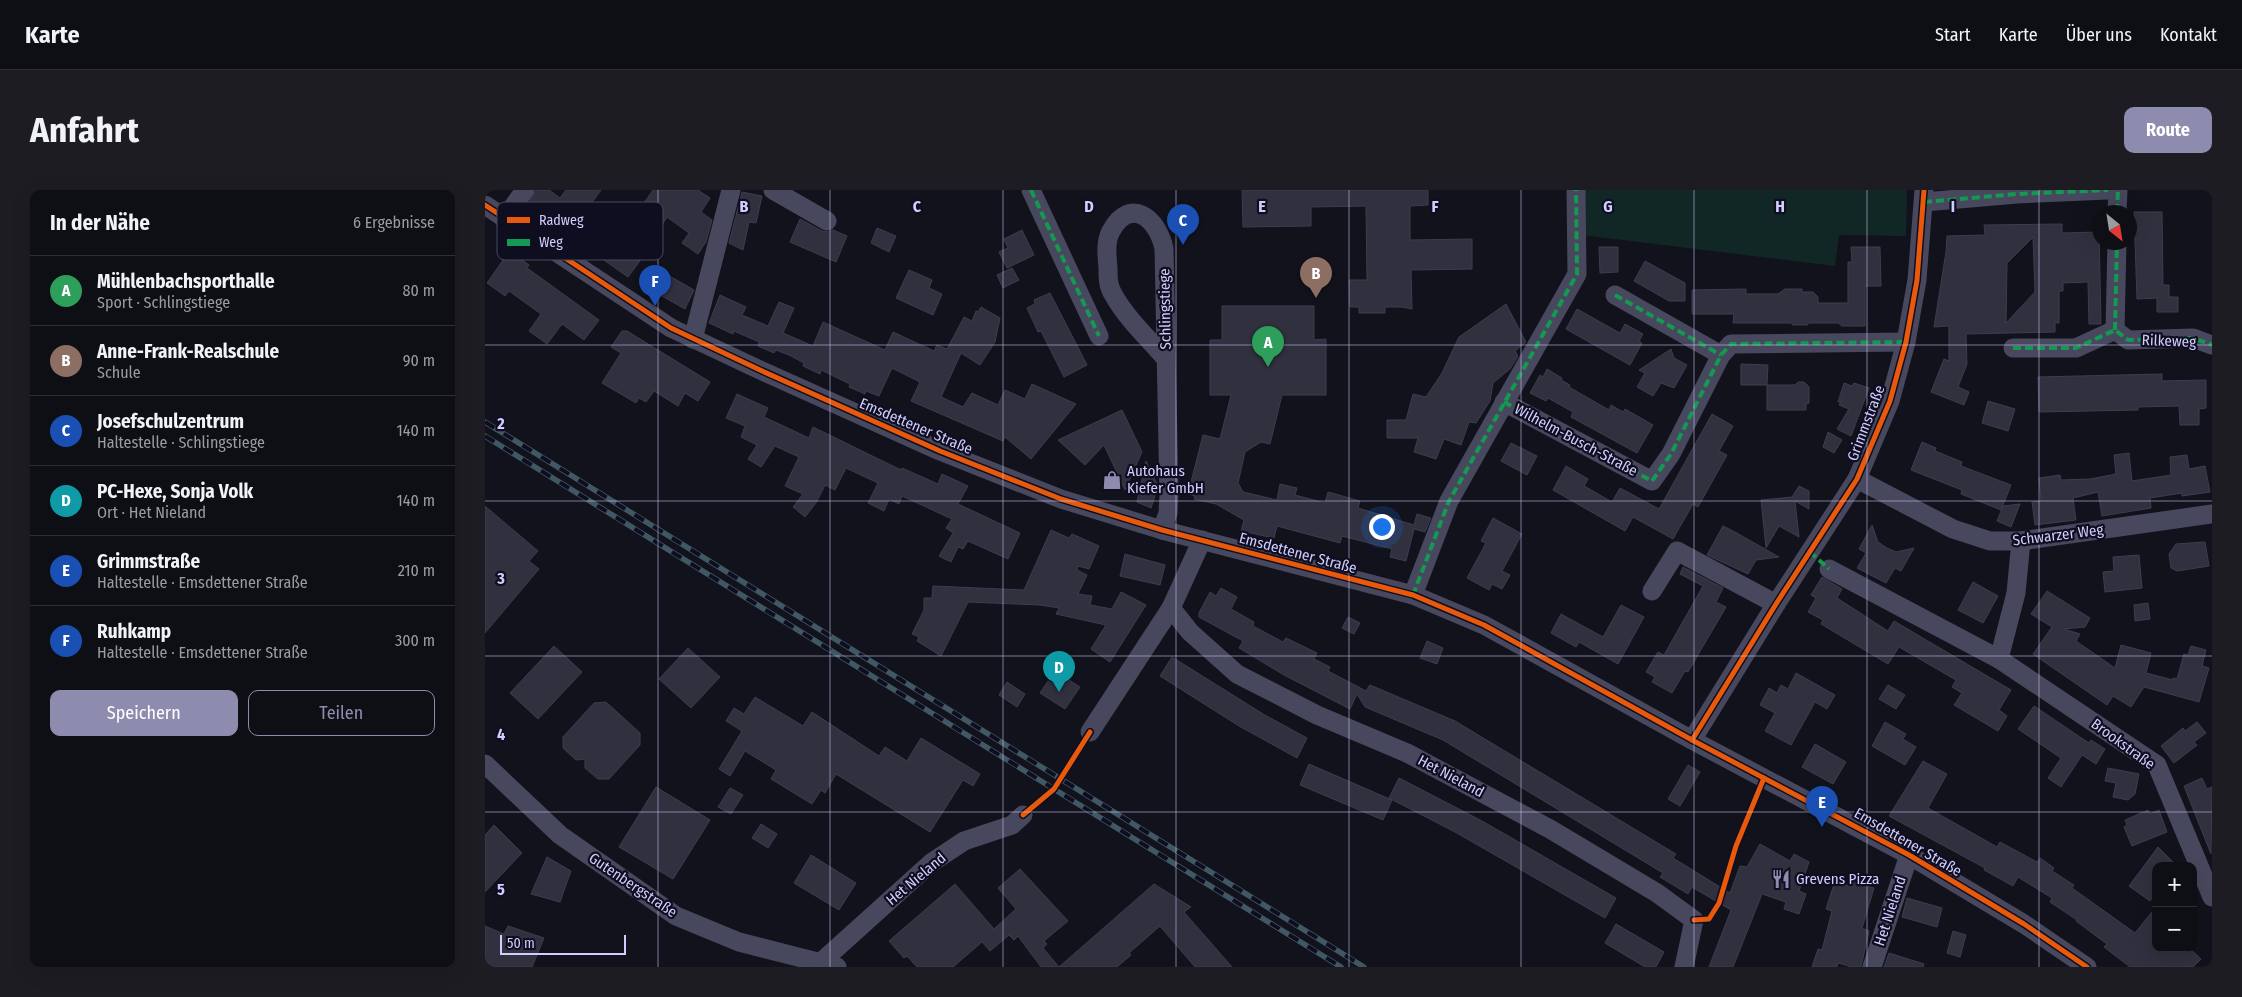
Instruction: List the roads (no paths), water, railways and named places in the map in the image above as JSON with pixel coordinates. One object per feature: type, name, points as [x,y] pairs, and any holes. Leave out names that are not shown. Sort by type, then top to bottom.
[{"type":"street","points":[[516,202],[525,190]]},
{"type":"street","points":[[693,339],[731,190]]},
{"type":"street","points":[[773,190],[827,221]]},
{"type":"street","points":[[1031,190],[1099,336]]},
{"type":"street","name":"Wilhelm-Busch-Straße","points":[[1413,595],[1449,501],[1577,274],[1576,190]]},
{"type":"street","points":[[1924,196],[2108,190]]},
{"type":"street","points":[[2117,205],[2118,190]]},
{"type":"street","name":"Grimmstraße","points":[[1692,740],[1776,604],[1857,479],[1890,401],[1906,342],[1917,280],[1924,196]]},
{"type":"street","name":"Emsdettener Straße","points":[[485,205],[497,214]]},
{"type":"street","name":"Schlingstiege","points":[[1162,530],[1168,513],[1169,495],[1166,359],[1162,238],[1158,228],[1147,217],[1131,214],[1122,219],[1111,232],[1107,250],[1109,284],[1122,308],[1166,359]]},
{"type":"street","points":[[2013,348],[2077,348],[2115,330],[2117,250]]},
{"type":"street","name":"Emsdettener Straße","points":[[566,260],[647,314],[693,339],[940,451],[1061,499],[1162,530],[1413,595],[1484,625],[1692,740],[1909,856],[2024,924],[2087,967]]},
{"type":"street","points":[[1615,295],[1721,355],[1731,344],[1906,342]]},
{"type":"street","name":"Rilkeweg","points":[[2115,330],[2128,340],[2193,338],[2212,345]]},
{"type":"street","name":"Wilhelm-Busch-Straße","points":[[1504,402],[1652,482],[1671,454],[1721,355]]},
{"type":"street","name":"Schwarzer Weg","points":[[1857,479],[1953,528],[1989,541],[2021,541],[2212,514]]},
{"type":"street","points":[[1090,732],[1171,608],[1202,540]]},
{"type":"street","points":[[1999,659],[2016,593],[2021,541]]},
{"type":"street","points":[[1652,591],[1677,551],[1776,604]]},
{"type":"street","name":"Brookstraße","points":[[1829,569],[1999,659],[2157,765],[2212,896]]},
{"type":"street","name":"Het Nieland","points":[[1171,608],[1190,632],[1237,674],[1317,715],[1407,753],[1550,829],[1657,893],[1694,920],[1684,967]]},
{"type":"street","name":"Gutenbergstraße","points":[[487,770],[560,835],[676,916],[739,942],[829,965]]},
{"type":"street","name":"Het Nieland","points":[[829,965],[931,863],[964,841],[1012,825],[1023,815]]},
{"type":"street","name":"Het Nieland","points":[[1872,967],[1909,856]]},
{"type":"railway","points":[[485,422],[1364,967]]},
{"type":"railway","points":[[485,436],[1341,967]]},
{"type":"place","name":"Josefschulzentrum","points":[[1183,245]]},
{"type":"place","name":"Anne-Frank-Realschule","points":[[1316,298]]},
{"type":"place","name":"Ruhkamp","points":[[655,306]]},
{"type":"place","name":"Mühlenbachsporthalle","points":[[1268,367]]},
{"type":"place","name":"Autohaus Kiefer GmbH","points":[[1112,480]]},
{"type":"place","name":"PC-Hexe, Sonja Volk","points":[[1059,692]]},
{"type":"place","name":"Grimmstraße","points":[[1822,827]]},
{"type":"place","name":"Grevens Pizza","points":[[1781,879]]}]
